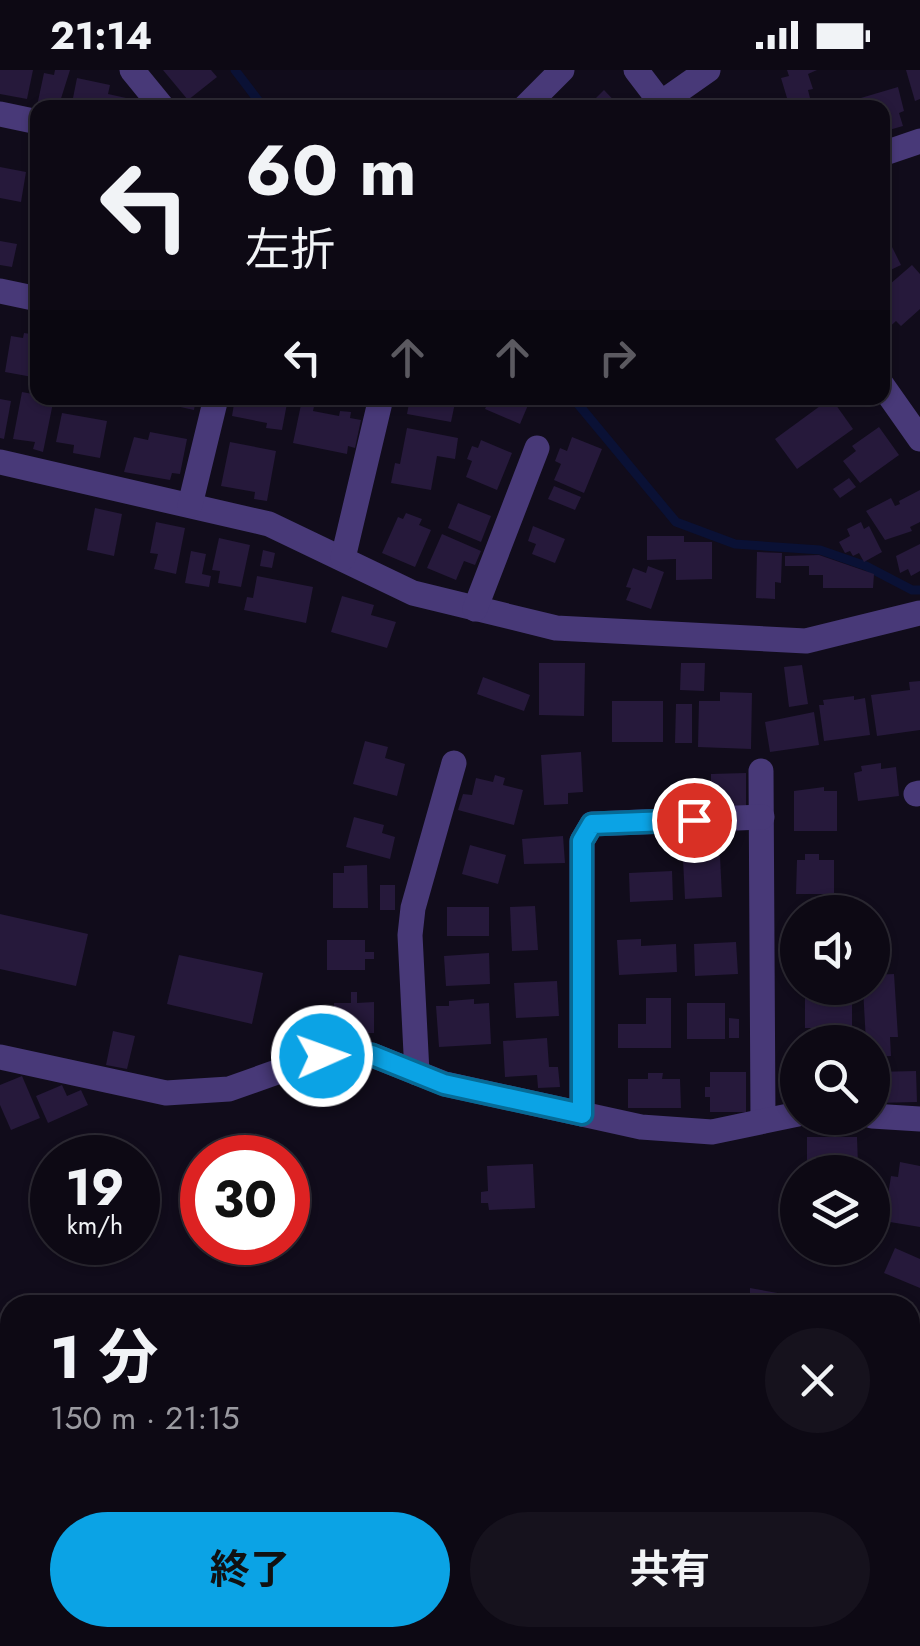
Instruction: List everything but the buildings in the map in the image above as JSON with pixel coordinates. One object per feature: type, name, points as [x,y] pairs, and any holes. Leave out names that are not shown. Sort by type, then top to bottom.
[{"type":"street","points":[[132,70],[156,100]]},
{"type":"street","points":[[532,100],[562,70]]},
{"type":"street","points":[[636,70],[659,100]]},
{"type":"street","points":[[669,100],[708,70]]},
{"type":"street","points":[[0,114],[30,120]]},
{"type":"street","points":[[890,151],[920,141]]},
{"type":"street","points":[[0,291],[30,297]]},
{"type":"street","points":[[890,397],[920,439]]},
{"type":"street","points":[[190,505],[214,405]]},
{"type":"street","points":[[343,558],[380,405]]},
{"type":"street","points":[[475,610],[537,448]]},
{"type":"street","points":[[0,462],[269,524],[413,593],[556,628],[806,641],[920,614]]},
{"type":"street","points":[[416,1072],[410,935],[413,908],[454,763]]},
{"type":"street","points":[[761,770],[763,1121]]},
{"type":"street","points":[[582,1114],[582,841],[592,824],[762,817]]},
{"type":"street","points":[[0,1057],[166,1093],[229,1089],[322,1056],[372,1055],[444,1084],[641,1127],[712,1132],[780,1118]]},
{"type":"street","points":[[890,1117],[920,1119]]},
{"type":"waterway","points":[[235,70],[258,100]]},
{"type":"waterway","points":[[579,405],[676,522],[735,544],[820,550],[920,590]]},
{"type":"route","points":[[322,1056],[372,1055],[444,1084],[582,1114],[582,841],[592,824],[694,820]]}]
